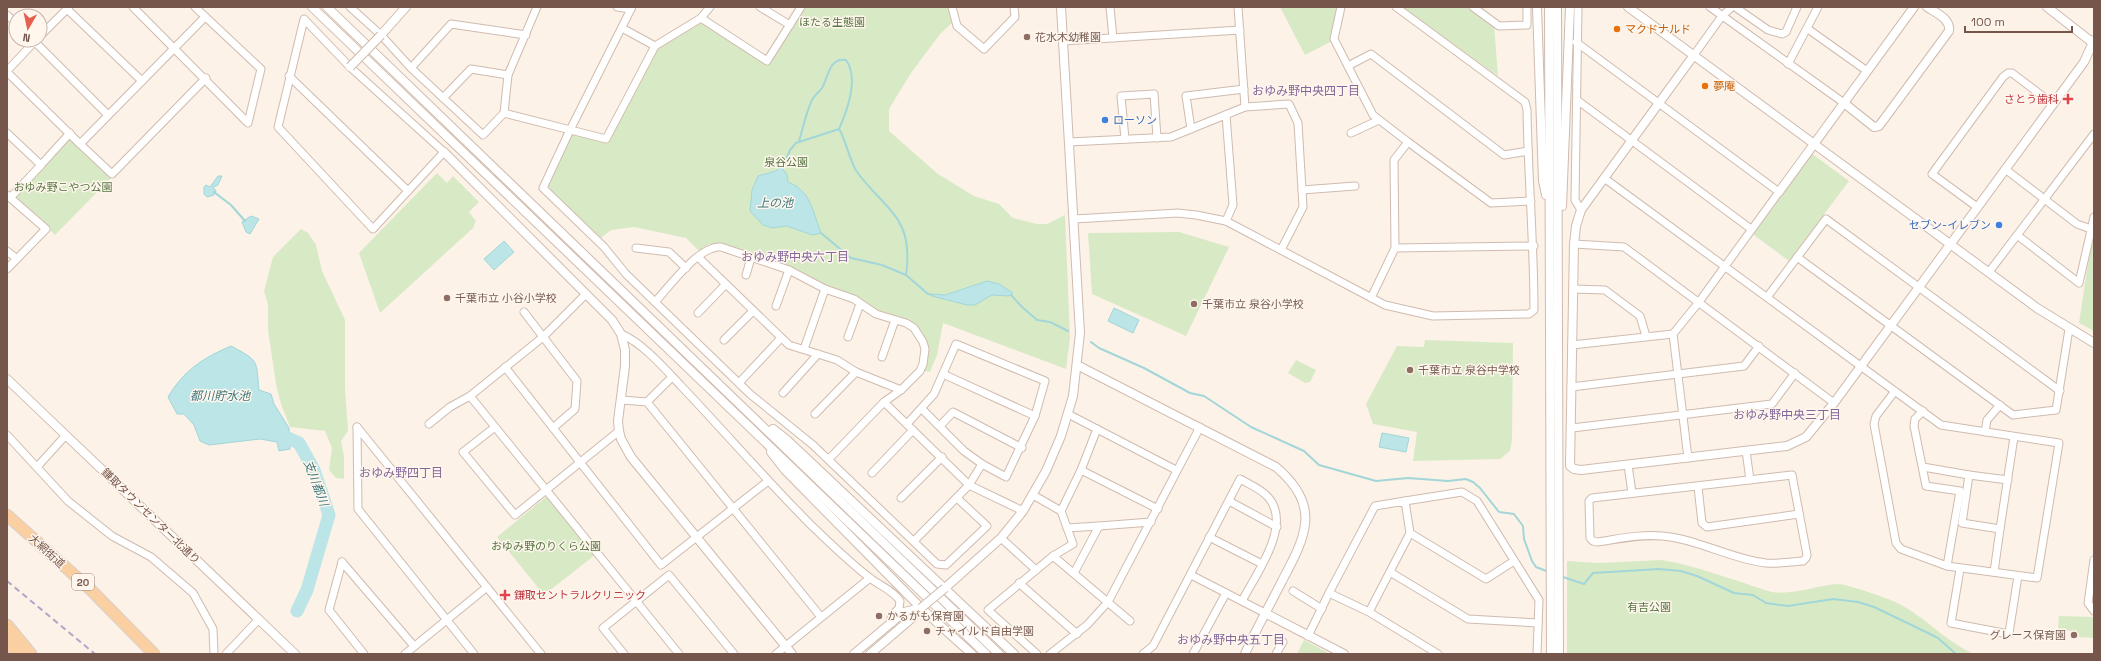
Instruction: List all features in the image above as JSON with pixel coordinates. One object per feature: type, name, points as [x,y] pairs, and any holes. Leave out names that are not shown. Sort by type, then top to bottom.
[{"type":"main road","name":"大網街道","points":[[7,515],[91,590],[154,654]]},
{"type":"main road","points":[[7,625],[31,654]]},
{"type":"main road","points":[[7,641],[18,654]]},
{"type":"street","points":[[133,7],[206,78],[248,123],[261,69],[196,7]]},
{"type":"street","points":[[312,7],[986,654]]},
{"type":"street","points":[[326,7],[999,654]]},
{"type":"street","points":[[350,7],[381,35],[411,68],[483,135],[504,113],[508,75],[537,7]]},
{"type":"street","points":[[350,68],[406,7]]},
{"type":"street","points":[[617,7],[632,8],[570,130],[543,188],[604,247],[626,274],[739,383],[829,459],[937,564],[946,565],[986,526],[957,498]]},
{"type":"street","points":[[504,113],[606,139],[655,46],[701,18],[710,7]]},
{"type":"street","points":[[760,7],[790,25]]},
{"type":"street","points":[[701,18],[766,61],[801,7]]},
{"type":"street","points":[[952,7],[957,26],[984,49],[1015,17],[1014,7]]},
{"type":"street","points":[[870,654],[1001,538],[1023,511],[1046,471],[1068,414],[1077,365],[1080,333],[1061,7]]},
{"type":"street","points":[[1110,7],[1112,38]]},
{"type":"street","points":[[1238,7],[1245,107]]},
{"type":"street","points":[[1341,7],[1334,39],[1373,115],[1491,203],[1531,201]]},
{"type":"street","points":[[1074,219],[1178,213],[1196,214],[1226,221],[1371,298],[1400,310],[1433,316],[1529,314],[1534,310],[1534,246],[1527,110],[1525,102],[1396,7]]},
{"type":"street","points":[[1473,7],[1499,26],[1527,25],[1527,7]]},
{"type":"street","points":[[1537,7],[1543,181],[1549,207]]},
{"type":"street","points":[[1549,7],[1549,207],[1555,565]]},
{"type":"street","points":[[1550,654],[1555,565],[1557,239],[1556,7]]},
{"type":"street","points":[[1557,239],[1560,230],[1564,178],[1570,7]]},
{"type":"street","points":[[1578,7],[1576,42],[1577,100],[1575,200],[1581,210]]},
{"type":"street","points":[[1628,7],[1950,244],[2069,329],[2094,343]]},
{"type":"street","points":[[1710,7],[1874,127],[1879,126],[1949,31],[1950,26],[1948,22],[1927,7]]},
{"type":"street","points":[[1732,7],[1722,16],[1581,210],[1576,226],[1574,244],[1571,387],[1572,428],[1570,466],[1574,470],[1788,446],[1797,443],[1806,437],[1815,428],[1834,403],[2084,62],[2094,42],[2048,7]]},
{"type":"street","points":[[1735,7],[1768,30],[1782,34],[1786,32],[1797,7]]},
{"type":"street","points":[[1788,64],[1808,29],[1818,7]]},
{"type":"street","points":[[1572,345],[1673,334],[1699,302],[1914,7]]},
{"type":"street","points":[[48,27],[68,8],[142,81]]},
{"type":"street","points":[[80,144],[205,17]]},
{"type":"street","points":[[444,152],[373,229],[278,127],[289,76],[304,19],[350,68],[444,152],[612,320],[621,334],[625,350],[622,400],[618,421],[621,438],[632,456],[792,654]]},
{"type":"street","points":[[411,68],[451,24],[526,35]]},
{"type":"street","points":[[622,28],[655,46]]},
{"type":"street","points":[[1808,29],[1867,71]]},
{"type":"street","points":[[1063,41],[1240,30]]},
{"type":"street","points":[[1576,42],[1778,192]]},
{"type":"street","points":[[28,48],[7,71],[112,174],[206,78]]},
{"type":"street","points":[[45,48],[108,115]]},
{"type":"street","points":[[1348,66],[1371,54],[1504,155],[1528,151]]},
{"type":"street","points":[[444,98],[471,69],[508,75]]},
{"type":"street","points":[[1977,207],[1932,174],[2003,77],[2008,73],[2012,73],[2053,104]]},
{"type":"street","points":[[289,76],[408,191]]},
{"type":"street","points":[[1191,129],[1186,96],[1244,89]]},
{"type":"street","points":[[1125,139],[1121,96],[1154,94],[1157,138]]},
{"type":"street","points":[[1577,100],[1751,229]]},
{"type":"street","points":[[1069,142],[1172,137],[1245,107],[1290,104],[1298,123],[1303,207],[1280,250]]},
{"type":"street","points":[[1226,115],[1233,205],[1226,221]]},
{"type":"street","points":[[1351,134],[1379,120]]},
{"type":"street","points":[[7,133],[41,165]]},
{"type":"street","points":[[7,269],[46,229],[9,197],[70,133]]},
{"type":"street","points":[[1989,272],[2094,134]]},
{"type":"street","points":[[1371,298],[1395,248],[1394,160],[1408,142]]},
{"type":"street","points":[[2005,169],[2078,224],[2090,229]]},
{"type":"street","points":[[1604,178],[1768,296],[1862,365],[1923,411],[1941,425],[2059,443],[2037,578],[1960,569],[1947,566],[1901,549],[1896,543],[1874,424],[1876,416],[1895,390]]},
{"type":"street","points":[[1302,190],[1354,186]]},
{"type":"street","points":[[2018,235],[2079,282],[2094,217]]},
{"type":"street","points":[[1768,296],[1826,219],[2060,391]]},
{"type":"street","points":[[1574,244],[1624,247],[1834,403]]},
{"type":"street","points":[[1395,248],[1534,246]]},
{"type":"street","points":[[655,302],[686,268],[709,248],[715,247],[789,270],[825,289],[854,299],[876,314],[914,328],[919,334],[925,349],[925,357],[920,371],[901,390],[884,402],[829,459]]},
{"type":"street","points":[[636,248],[670,252],[686,268]]},
{"type":"street","points":[[7,251],[17,259]]},
{"type":"street","points":[[698,257],[725,285],[789,345],[837,360],[856,372],[901,390]]},
{"type":"street","points":[[1797,257],[2013,415],[2056,410],[2069,329]]},
{"type":"street","points":[[746,275],[751,258]]},
{"type":"street","points":[[776,306],[789,270]]},
{"type":"street","points":[[698,313],[725,285]]},
{"type":"street","points":[[1573,288],[1605,290],[1640,316],[1646,336]]},
{"type":"street","points":[[804,350],[825,289]]},
{"type":"street","points":[[429,424],[450,407],[470,396],[543,337],[586,294]]},
{"type":"street","points":[[848,337],[860,304]]},
{"type":"street","points":[[724,340],[753,311]]},
{"type":"street","points":[[524,312],[577,381],[575,409],[553,428]]},
{"type":"street","points":[[882,357],[895,320]]},
{"type":"street","points":[[621,334],[632,338],[672,377],[716,423],[768,482],[832,546],[870,578],[895,594],[900,601],[899,608],[891,616],[892,623]]},
{"type":"street","points":[[1673,334],[1684,414],[1688,458]]},
{"type":"street","points":[[739,383],[781,338]]},
{"type":"street","points":[[906,424],[922,409],[934,394],[956,344],[1045,381],[1035,416],[1022,448],[1006,477],[982,464],[964,451],[922,409]]},
{"type":"street","points":[[1571,387],[1744,366],[1759,346]]},
{"type":"street","points":[[783,394],[818,354]]},
{"type":"street","points":[[1077,365],[1222,438],[1276,468],[1294,485],[1303,504],[1304,536],[1245,654]]},
{"type":"street","points":[[505,367],[661,565],[768,482]]},
{"type":"street","points":[[815,414],[856,372]]},
{"type":"street","points":[[1572,428],[1772,404],[1795,373]]},
{"type":"street","points":[[943,374],[1035,416]]},
{"type":"street","points":[[648,402],[672,377]]},
{"type":"street","name":"鎌取タウンセンター北通り","points":[[7,379],[259,619],[292,653]]},
{"type":"street","points":[[470,396],[679,654]]},
{"type":"street","points":[[622,400],[648,402],[732,509],[821,618]]},
{"type":"street","points":[[884,402],[969,485],[1023,511]]},
{"type":"street","points":[[1985,432],[1987,420],[2000,406]]},
{"type":"street","points":[[1923,411],[1915,419],[1914,426],[1926,486],[1960,491],[1947,566]]},
{"type":"street","points":[[940,426],[953,412],[1022,448]]},
{"type":"street","points":[[1068,414],[1176,470]]},
{"type":"street","points":[[752,415],[787,440],[1014,654]]},
{"type":"street","points":[[474,654],[358,509],[357,427],[541,654]]},
{"type":"street","points":[[495,427],[463,452],[515,515],[619,431]]},
{"type":"street","points":[[1050,654],[1077,634],[1108,602],[1158,509],[1176,470],[1200,427]]},
{"type":"street","points":[[1061,511],[1081,470],[1097,429]]},
{"type":"street","points":[[872,473],[913,430]]},
{"type":"street","points":[[7,435],[68,501],[112,536],[151,557],[193,593],[213,629],[214,654]]},
{"type":"street","points":[[37,467],[66,435]]},
{"type":"street","points":[[1994,572],[2014,437]]},
{"type":"street","points":[[762,439],[784,470],[921,608],[972,654]]},
{"type":"street","points":[[1746,451],[1750,480]]},
{"type":"street","points":[[901,498],[942,457]]},
{"type":"street","points":[[914,541],[969,485],[982,464]]},
{"type":"street","points":[[1628,465],[1632,493]]},
{"type":"street","points":[[1923,467],[2008,480]]},
{"type":"street","points":[[1081,470],[1158,509]]},
{"type":"street","points":[[1792,475],[1807,555],[1806,558],[1803,561],[1767,563],[1751,560],[1697,542],[1661,536],[1593,541],[1590,538],[1589,501],[1592,498],[1698,487],[1792,475]]},
{"type":"street","points":[[1969,475],[1962,523],[2000,529]]},
{"type":"street","points":[[1143,654],[1153,646],[1240,479],[1261,490],[1268,497],[1278,513],[1277,528],[1262,564],[1242,601]]},
{"type":"street","points":[[1698,487],[1702,523],[1707,527],[1799,514]]},
{"type":"street","points":[[1308,636],[1329,593],[1376,506],[1462,492],[1478,501],[1539,600],[1537,654]]},
{"type":"street","points":[[1033,495],[1061,511],[1073,544],[1053,556],[988,610],[1037,654]]},
{"type":"street","points":[[1228,500],[1277,528]]},
{"type":"street","points":[[1369,612],[1410,533],[1405,501]]},
{"type":"street","points":[[1067,528],[1151,522]]},
{"type":"street","points":[[1074,573],[1099,526]]},
{"type":"street","points":[[1410,533],[1486,579],[1514,561]]},
{"type":"street","points":[[1001,538],[1036,570]]},
{"type":"street","points":[[1209,538],[1262,564]]},
{"type":"street","points":[[1053,556],[1130,621]]},
{"type":"street","points":[[364,654],[329,610],[342,562],[414,646]]},
{"type":"street","points":[[2094,564],[2088,603],[2094,611]]},
{"type":"street","points":[[1960,569],[1951,623],[2002,633],[2009,633],[2018,576]]},
{"type":"street","points":[[1390,572],[1468,619],[1538,623]]},
{"type":"street","points":[[624,654],[603,628],[669,575],[734,654]]},
{"type":"street","points":[[1191,575],[1344,654]]},
{"type":"street","points":[[776,654],[870,578]]},
{"type":"street","points":[[1554,582],[1559,654]]},
{"type":"street","points":[[1019,583],[1077,634]]},
{"type":"street","points":[[405,654],[487,587]]},
{"type":"street","points":[[1293,591],[1322,609]]},
{"type":"street","points":[[1193,654],[1226,593]]},
{"type":"street","points":[[1329,593],[1369,612],[1438,654]]},
{"type":"street","points":[[854,654],[904,612],[921,608]]},
{"type":"street","points":[[226,654],[259,619]]},
{"type":"street","points":[[1276,654],[1283,642]]},
{"type":"green space","name":"泉谷公園","points":[[804,7],[949,7],[953,22],[940,34],[911,73],[889,109],[889,131],[938,174],[974,196],[999,204],[1013,218],[1037,224],[1047,224],[1065,215],[1070,338],[1066,369],[943,323],[937,355],[930,372],[924,371],[928,359],[927,346],[917,329],[878,312],[853,295],[823,286],[796,269],[722,244],[709,244],[699,251],[686,238],[634,227],[611,230],[601,238],[548,187],[571,134],[607,143],[655,50],[700,22],[767,65]]},
{"type":"green space","points":[[1280,7],[1339,7],[1332,41],[1305,55]]},
{"type":"green space","points":[[1402,7],[1469,7],[1494,25],[1498,76]]},
{"type":"green space","name":"おゆみ野こやつ公園","points":[[71,138],[112,177],[55,235],[14,195]]},
{"type":"green space","points":[[1811,153],[1849,181],[1789,261],[1751,233]]},
{"type":"green space","points":[[437,173],[447,183],[453,176],[479,202],[469,212],[476,221],[473,228],[380,313],[359,253]]},
{"type":"green space","points":[[301,229],[308,233],[316,245],[322,271],[345,320],[345,389],[348,431],[341,441],[344,456],[344,479],[336,478],[329,470],[332,448],[325,431],[290,427],[281,404],[276,384],[268,330],[268,304],[264,291],[273,257]]},
{"type":"green space","points":[[1179,232],[1229,247],[1186,336],[1092,294],[1088,233]]},
{"type":"green space","points":[[2091,244],[2094,245],[2094,331],[2079,323]]},
{"type":"green space","points":[[1425,340],[1513,343],[1512,440],[1510,451],[1500,459],[1413,461],[1417,432],[1373,424],[1366,404],[1397,346],[1424,347]]},
{"type":"green space","points":[[1296,360],[1316,370],[1310,382],[1305,383],[1288,373]]},
{"type":"green space","name":"おゆみ野のりくら公園","points":[[547,496],[595,555],[544,595],[497,537]]},
{"type":"green space","name":"有吉公園","points":[[1661,560],[1702,570],[1768,591],[1784,593],[1838,584],[1857,588],[1904,606],[1963,649],[1974,654],[1567,654],[1567,561],[1599,563]]},
{"type":"green space","points":[[2059,616],[2094,617],[2094,638],[2076,637],[2076,631],[2058,630]]},
{"type":"green space","points":[[1304,640],[1330,654],[1297,654]]},
{"type":"water","name":"上の池","points":[[781,166],[787,175],[788,182],[796,186],[807,197],[821,233],[812,235],[787,226],[772,228],[763,225],[750,211],[752,190],[758,176],[776,171]]},
{"type":"water","points":[[218,176],[222,176],[218,185],[213,187],[216,191],[214,195],[207,197],[204,194],[204,187],[206,185],[210,187]]},
{"type":"water","points":[[251,216],[259,219],[250,234],[246,232],[242,222]]},
{"type":"water","points":[[504,241],[514,252],[494,270],[484,259]]},
{"type":"water","points":[[987,281],[999,284],[1013,293],[1009,296],[992,295],[975,305],[967,305],[932,296],[933,294],[945,295]]},
{"type":"water","points":[[1114,308],[1139,320],[1133,333],[1108,321]]},
{"type":"water","name":"都川貯水池","points":[[231,346],[247,355],[254,362],[256,366],[259,390],[271,394],[274,404],[289,428],[290,449],[279,451],[277,442],[260,439],[209,445],[200,441],[194,425],[184,414],[177,414],[168,397],[181,379],[203,360]]},
{"type":"water","points":[[1382,433],[1409,438],[1406,452],[1379,447]]},
{"type":"waterway","points":[[799,142],[806,115],[812,100],[822,88],[833,65],[840,60],[846,60],[850,67],[852,85],[848,104],[839,129],[857,172],[888,207],[902,227],[906,240],[906,275]]},
{"type":"waterway","points":[[783,167],[790,150],[796,143],[839,129]]},
{"type":"waterway","points":[[214,192],[231,205],[245,221]]},
{"type":"waterway","points":[[821,233],[851,258],[882,265],[906,275],[928,294],[933,295]]},
{"type":"waterway","points":[[1011,295],[1037,320],[1050,322],[1068,331]]},
{"type":"waterway","points":[[1091,342],[1099,348],[1144,368],[1190,393],[1204,396],[1251,427],[1304,451],[1319,465],[1376,481],[1408,478],[1448,481],[1466,479],[1473,482],[1480,488],[1499,512],[1514,514],[1523,526],[1524,539],[1532,561],[1536,567],[1549,572]]},
{"type":"waterway","name":"支川都川","points":[[274,432],[299,443],[314,470],[329,515],[307,590],[297,611]]},
{"type":"waterway","points":[[1560,576],[1584,584],[1593,573],[1659,569],[1681,571],[1697,576],[1734,593],[1753,595],[1766,603],[1788,606],[1833,599],[1858,602],[1874,607],[1938,638],[1956,654]]},
{"type":"railway","points":[[7,581],[95,654]]},
{"type":"place","name":"マクドナルド","points":[[1617,29]]},
{"type":"place","name":"花水木幼稚園","points":[[1027,37]]},
{"type":"place","name":"夢庵","points":[[1705,86]]},
{"type":"place","name":"さとう歯科","points":[[2068,99]]},
{"type":"place","name":"ローソン","points":[[1105,120]]},
{"type":"place","name":"セブン-イレブン","points":[[1999,225]]},
{"type":"place","name":"千葉市立 小谷小学校","points":[[447,298]]},
{"type":"place","name":"千葉市立 泉谷小学校","points":[[1194,304]]},
{"type":"place","name":"千葉市立 泉谷中学校","points":[[1410,370]]},
{"type":"place","name":"鎌取セントラルクリニック","points":[[505,595]]},
{"type":"place","name":"かるがも保育園","points":[[879,616]]},
{"type":"place","name":"チャイルド自由学園","points":[[927,631]]},
{"type":"place","name":"グレース保育園","points":[[2074,635]]},
{"type":"district","name":"おゆみ野中央四丁目","points":[[1306,91]]},
{"type":"district","name":"おゆみ野中央六丁目","points":[[795,257]]},
{"type":"district","name":"おゆみ野中央三丁目","points":[[1787,415]]},
{"type":"district","name":"おゆみ野四丁目","points":[[401,473]]},
{"type":"district","name":"おゆみ野中央五丁目","points":[[1231,640]]},
{"type":"park label","name":"ほたる生態園","points":[[832,22]]}]
